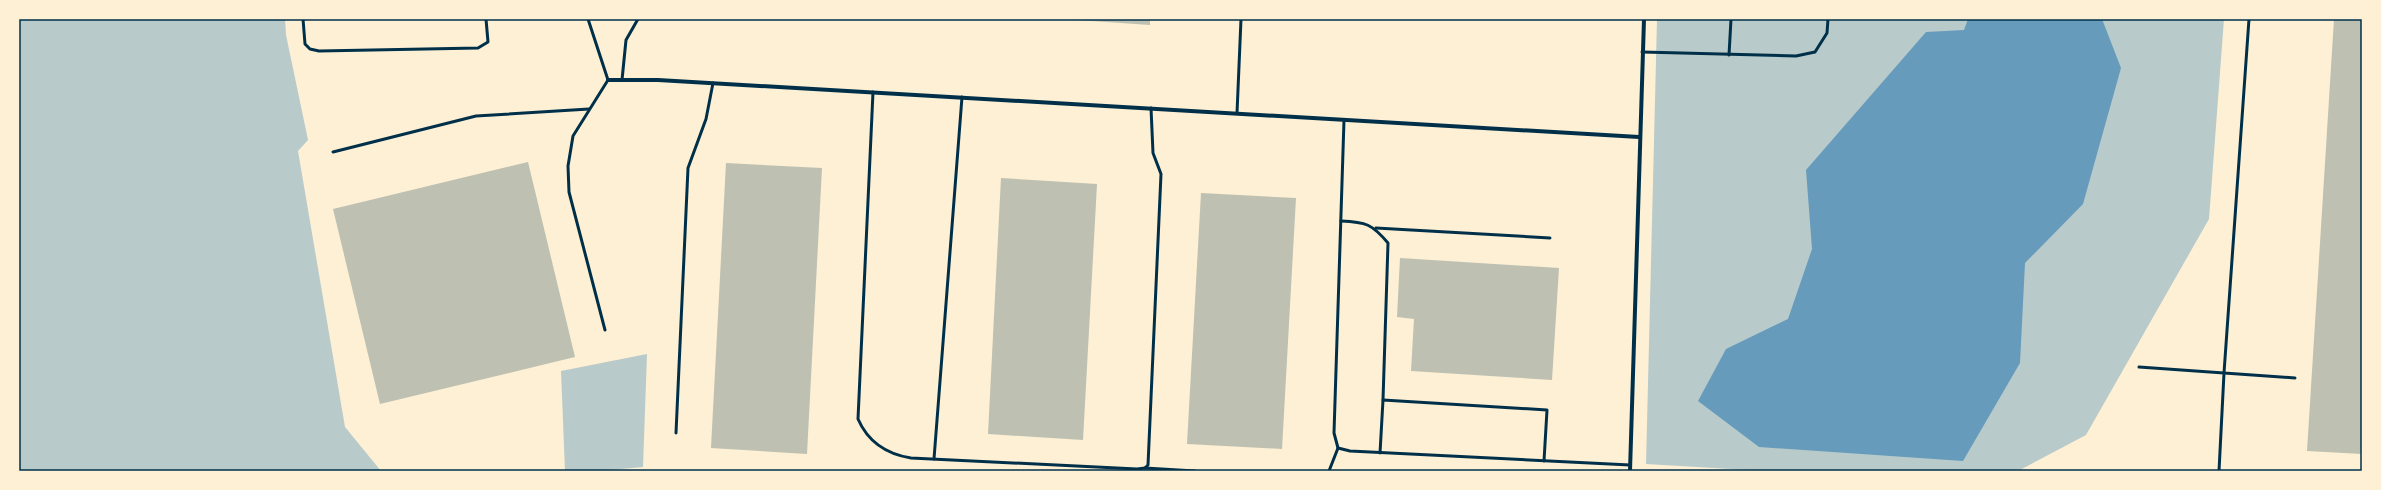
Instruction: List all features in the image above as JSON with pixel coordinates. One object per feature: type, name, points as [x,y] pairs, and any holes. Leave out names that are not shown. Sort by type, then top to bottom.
[{"type":"street","points":[[1630,471],[1639,137],[1644,19]]},
{"type":"street","points":[[608,80],[713,83],[1639,137]]},
{"type":"lane","points":[[303,19],[304,44],[310,49],[319,51],[478,48],[488,42],[486,19]]},
{"type":"lane","points":[[588,19],[608,80],[575,132],[569,150],[569,192],[605,330]]},
{"type":"lane","points":[[622,80],[626,40],[638,19]]},
{"type":"lane","points":[[1237,113],[1241,19]]},
{"type":"lane","points":[[1729,55],[1731,19]]},
{"type":"lane","points":[[1642,52],[1796,56],[1815,52],[1827,34],[1828,19]]},
{"type":"lane","points":[[2219,471],[2224,373],[2249,19]]},
{"type":"lane","points":[[676,433],[688,168],[706,119],[713,83]]},
{"type":"lane","points":[[873,92],[858,419],[868,438],[881,448],[904,457],[1195,471]]},
{"type":"lane","points":[[934,459],[962,97]]},
{"type":"lane","points":[[1145,468],[1149,460],[1161,174],[1153,153],[1151,108]]},
{"type":"lane","points":[[333,152],[476,116],[589,109]]},
{"type":"lane","points":[[1329,471],[1338,448],[1334,433],[1344,120]]},
{"type":"lane","points":[[1341,221],[1363,222],[1376,228],[1550,238]]},
{"type":"lane","points":[[1376,228],[1388,243],[1380,453]]},
{"type":"lane","points":[[2139,367],[2295,378]]},
{"type":"lane","points":[[1383,400],[1547,410],[1544,461]]},
{"type":"lane","points":[[1338,448],[1350,451],[1380,453],[1630,465]]},
{"type":"shaded area","points":[[19,19],[285,19],[286,35],[308,140],[298,151],[345,427],[381,471],[19,471]]},
{"type":"shaded area","points":[[1657,19],[2224,19],[2209,219],[2086,435],[2018,471],[1765,471],[1646,464]]},
{"type":"shaded area","points":[[647,354],[643,467],[599,471],[565,471],[561,371]]},
{"type":"water","points":[[1968,19],[2102,19],[2121,68],[2083,204],[2025,263],[2020,363],[1963,461],[1759,447],[1698,401],[1726,349],[1788,319],[1812,249],[1806,170],[1926,32],[1964,30]]},
{"type":"building","points":[[1062,19],[1150,19],[1150,25]]},
{"type":"building","points":[[2334,19],[2362,19],[2362,454],[2307,451]]},
{"type":"building","points":[[528,162],[575,357],[380,404],[333,209]]},
{"type":"building","points":[[726,163],[822,168],[807,454],[711,448]]},
{"type":"building","points":[[1001,178],[1097,184],[1083,440],[988,434]]},
{"type":"building","points":[[1201,193],[1296,198],[1282,449],[1187,444]]},
{"type":"building","points":[[1400,258],[1559,268],[1552,380],[1411,371],[1414,319],[1397,317]]}]
